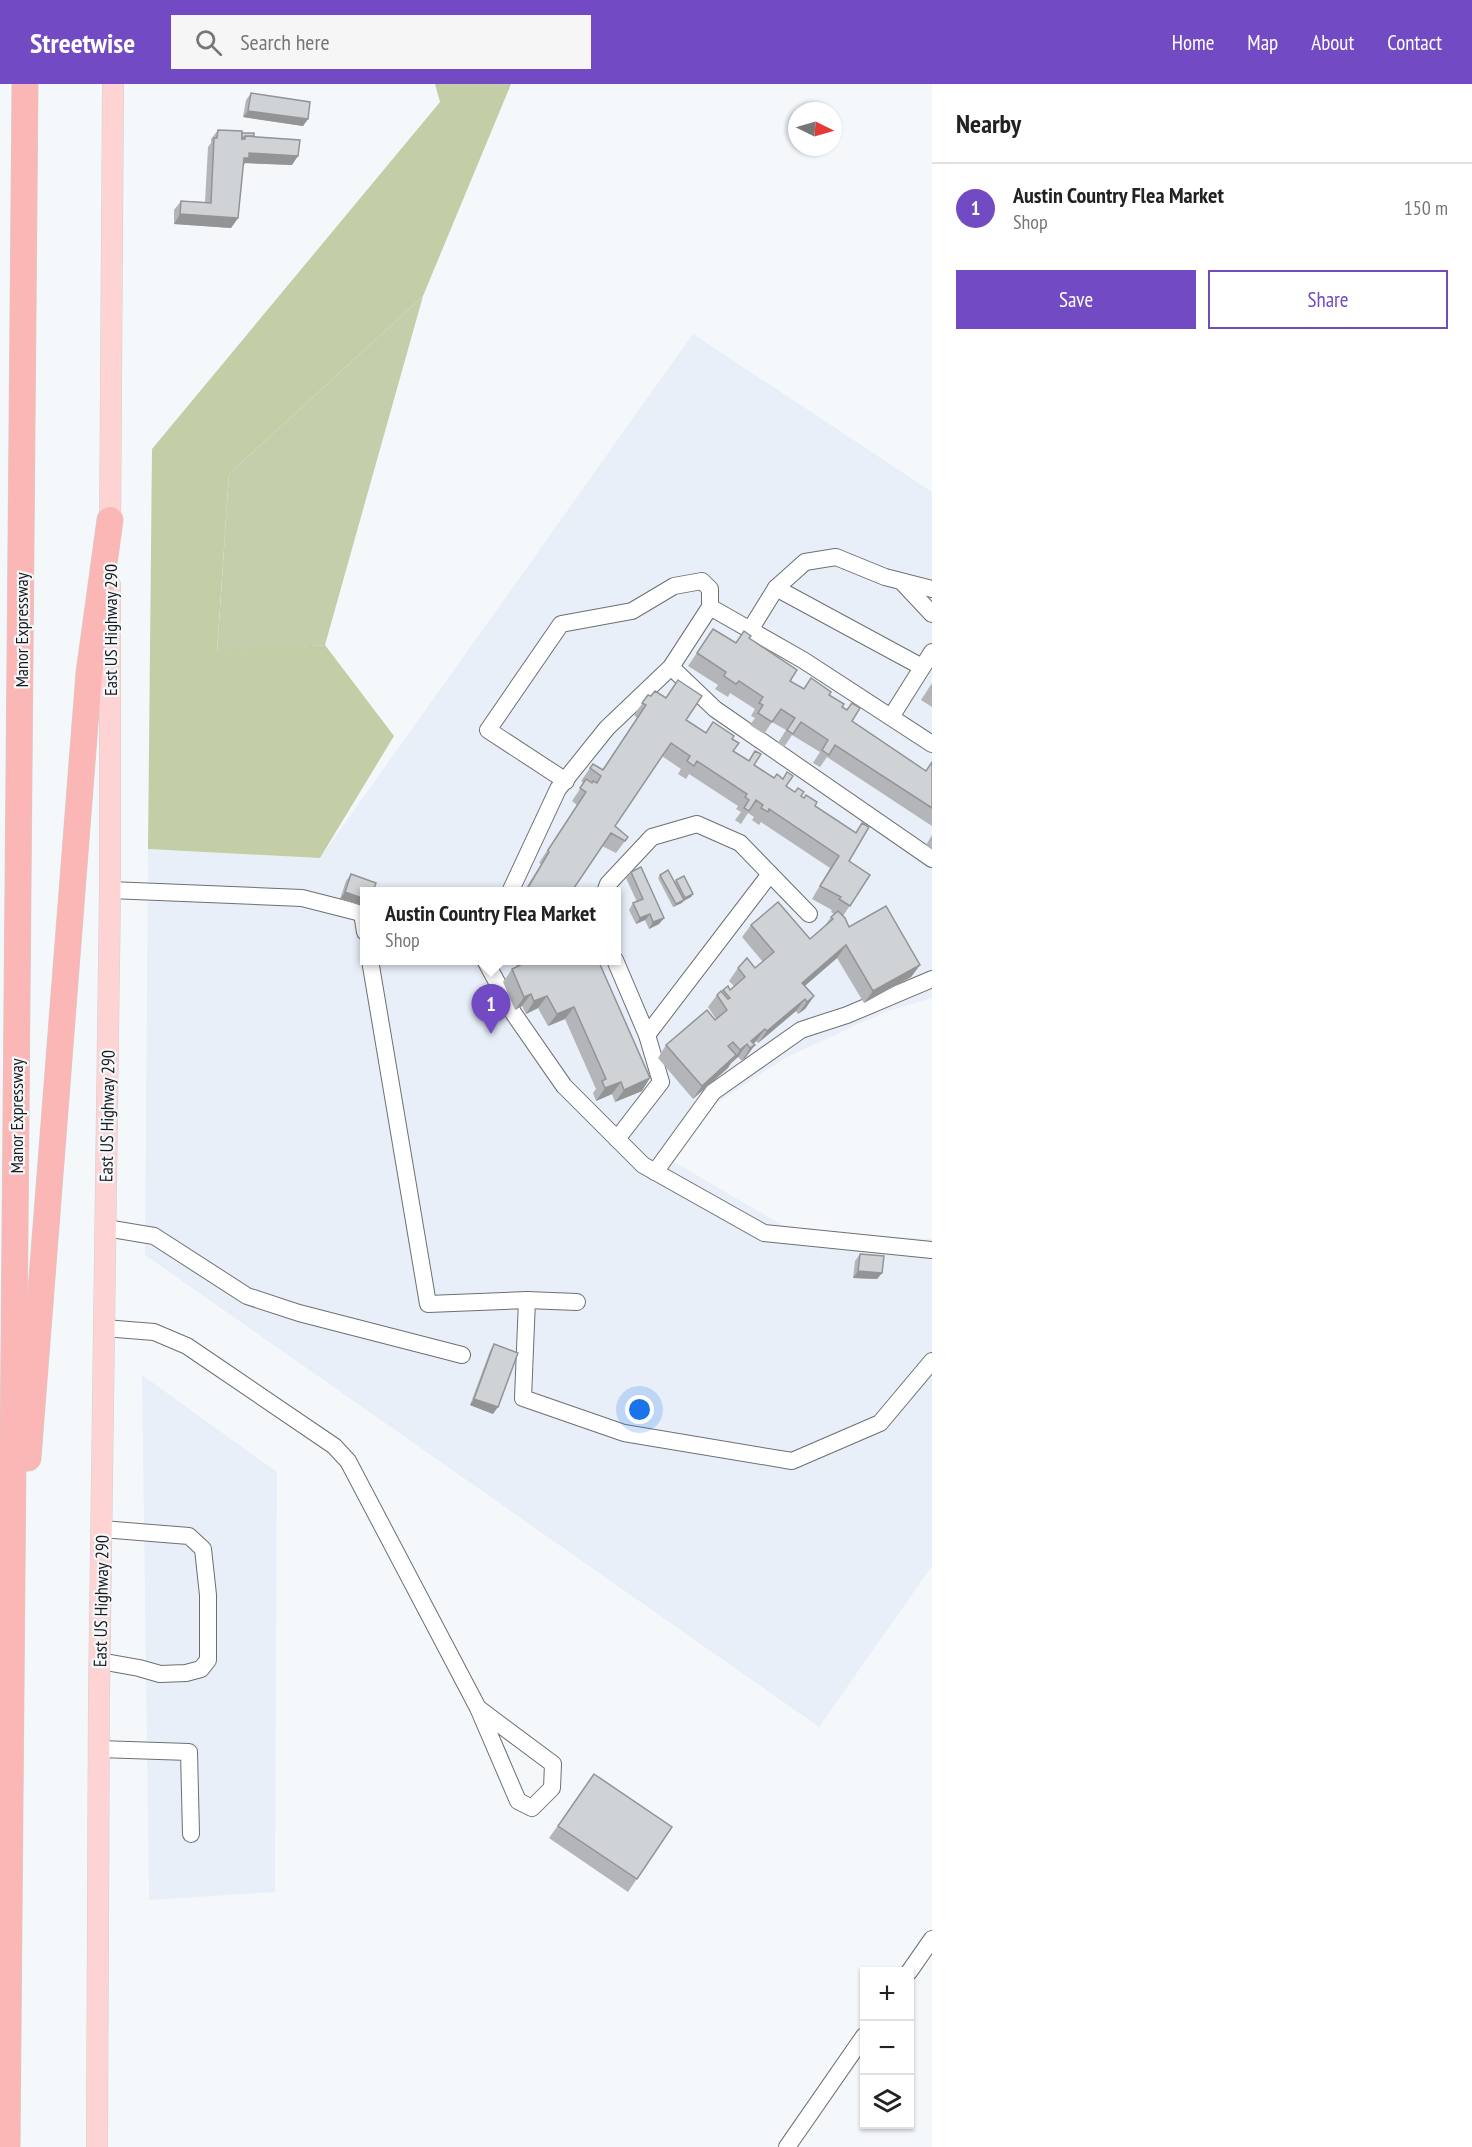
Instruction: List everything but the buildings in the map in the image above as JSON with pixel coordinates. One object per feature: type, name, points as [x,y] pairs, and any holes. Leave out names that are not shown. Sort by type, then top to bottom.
[{"type":"highway","name":"Manor Expressway","points":[[7,2147],[25,84]]},
{"type":"highway","points":[[13,1541],[29,1453],[89,673],[110,519]]},
{"type":"main road","name":"East US Highway 290","points":[[97,2147],[99,1749],[110,890],[113,84]]},
{"type":"lane","points":[[750,630],[776,588],[805,562],[836,557],[885,577],[932,589]]},
{"type":"lane","points":[[512,887],[558,789],[566,781],[607,728],[671,667],[710,607],[710,589],[702,581],[674,586],[632,610],[561,624],[488,730],[566,781]]},
{"type":"lane","points":[[901,581],[932,614]]},
{"type":"lane","points":[[776,588],[922,667]]},
{"type":"lane","points":[[710,607],[803,660],[932,744]]},
{"type":"lane","points":[[891,717],[932,652]]},
{"type":"lane","points":[[671,667],[715,709],[932,859]]},
{"type":"lane","points":[[607,887],[652,837],[697,824],[740,843],[809,914]]},
{"type":"lane","points":[[647,1035],[770,874]]},
{"type":"lane","points":[[110,890],[302,898],[360,912]]},
{"type":"lane","points":[[371,965],[428,1304],[527,1300],[577,1302]]},
{"type":"lane","points":[[488,965],[514,1014],[564,1086],[643,1165],[764,1233],[932,1250]]},
{"type":"lane","points":[[617,965],[647,1035],[661,1082],[617,1139]]},
{"type":"lane","points":[[655,1172],[713,1092],[801,1030],[847,1015],[932,979]]},
{"type":"lane","points":[[106,1228],[154,1236],[247,1296],[299,1313],[462,1355]]},
{"type":"lane","points":[[527,1300],[523,1398],[624,1433],[792,1461],[880,1423],[932,1361]]},
{"type":"lane","points":[[105,1328],[154,1332],[187,1346],[334,1446],[348,1461],[478,1708],[518,1801],[532,1808],[552,1788],[553,1764],[478,1708]]},
{"type":"lane","points":[[100,1661],[160,1674],[186,1673],[201,1669],[208,1660],[208,1594],[203,1549],[189,1536],[102,1529]]},
{"type":"lane","points":[[99,1749],[189,1752],[191,1834]]},
{"type":"lane","points":[[912,1967],[932,1939]]},
{"type":"lane","points":[[787,2147],[860,2042]]},
{"type":"shaded area","points":[[693,334],[932,492],[932,998],[885,1012],[787,1057],[712,1106],[674,1162],[782,1225],[822,1232],[932,1239],[932,1566],[819,1727],[145,1255],[148,849],[320,858]]},
{"type":"shaded area","points":[[142,1375],[277,1472],[275,1892],[149,1900]]},
{"type":"green space","points":[[435,84],[511,84],[423,296],[229,474],[217,652],[325,645],[394,736],[320,858],[148,849],[152,449],[440,102]]},
{"type":"green space","points":[[423,296],[325,645],[217,653],[229,474]]},
{"type":"place","name":"Austin Country Flea Market","points":[[491,1034]]}]
